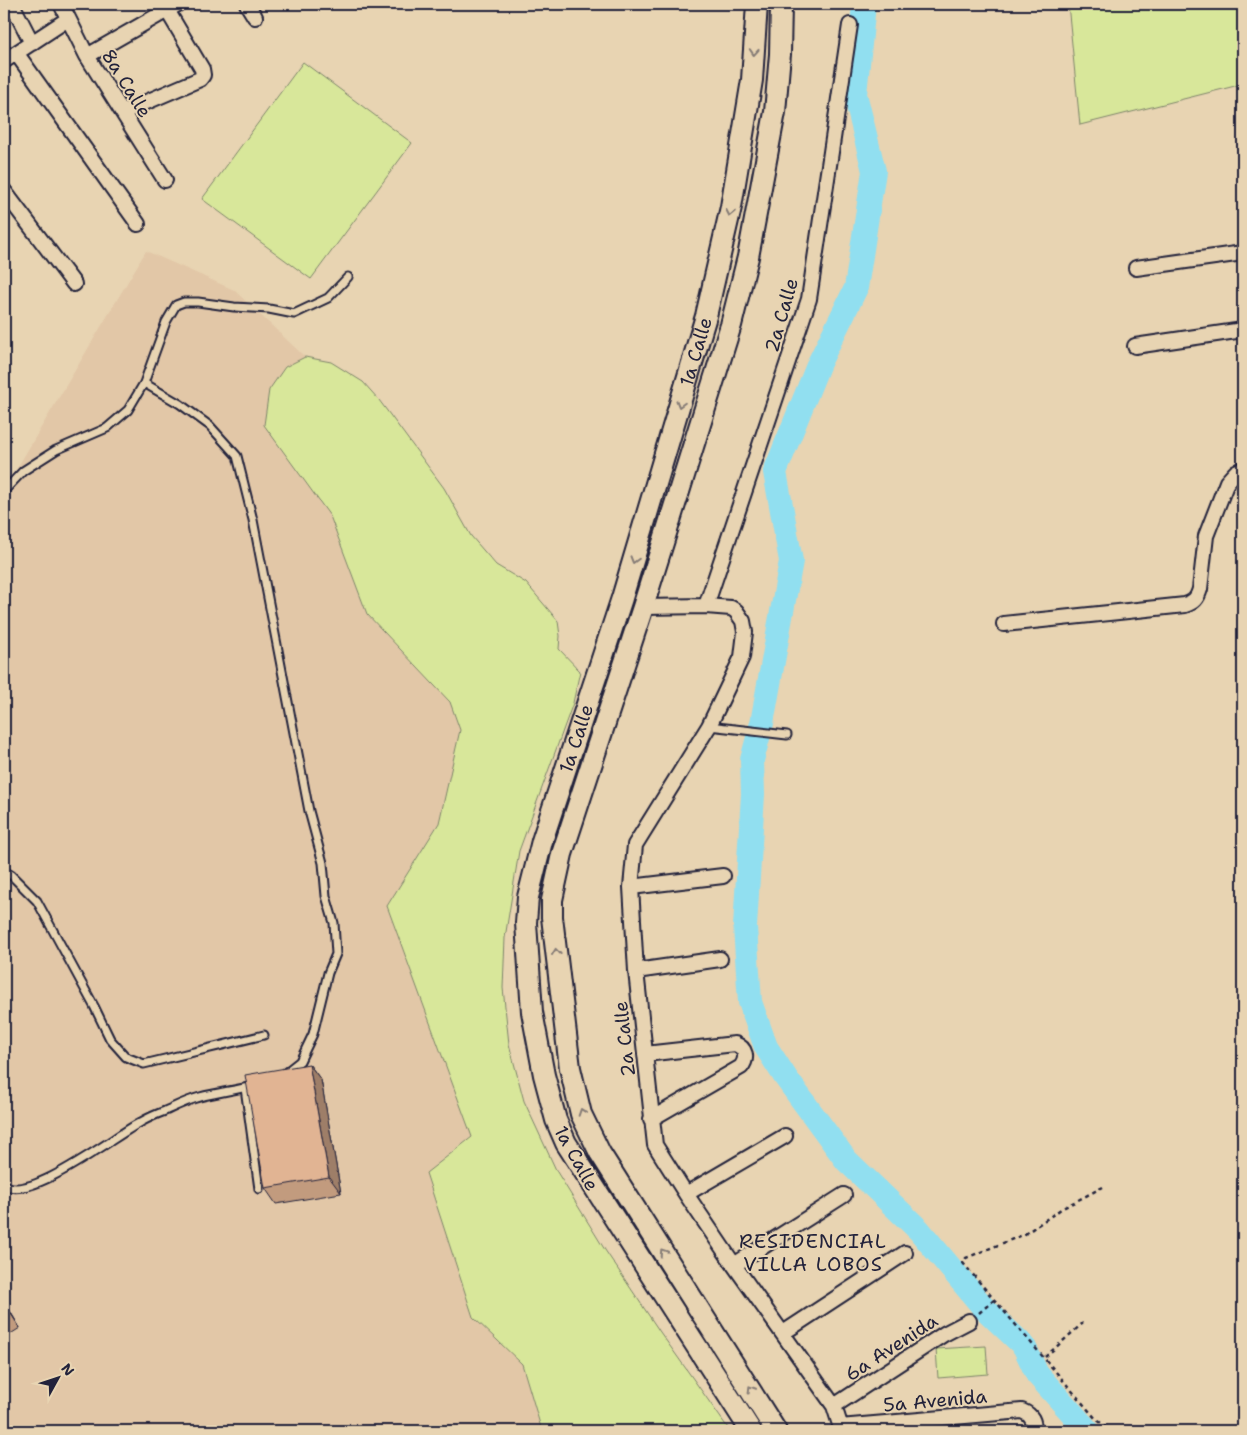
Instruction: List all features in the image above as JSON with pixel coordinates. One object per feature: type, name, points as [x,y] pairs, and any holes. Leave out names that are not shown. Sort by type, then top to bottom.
[{"type":"main road","name":"1a Calle","points":[[752,1431],[566,1144],[556,1120],[546,1082],[534,1022],[528,967],[526,923],[528,897],[536,860],[622,598],[706,316],[721,256],[752,80],[757,4]]},
{"type":"main road","name":"1a Calle","points":[[776,1431],[600,1153],[581,1114],[570,1068],[552,918],[552,900],[562,854],[643,607],[731,325],[748,257],[775,112],[780,54],[781,4]]},
{"type":"street","points":[[12,4],[32,43]]},
{"type":"street","name":"8a Calle","points":[[61,4],[87,56],[165,180]]},
{"type":"street","points":[[247,4],[255,17]]},
{"type":"street","points":[[87,56],[173,7],[202,69],[203,75],[200,79],[123,112]]},
{"type":"street","points":[[4,61],[68,19]]},
{"type":"street","name":"2a Calle","points":[[841,1429],[834,1406],[734,1265],[655,1145],[636,971],[631,888],[635,845],[709,726],[742,657],[745,632],[740,616],[731,608],[706,606],[809,299],[850,25]]},
{"type":"street","points":[[17,54],[138,224]]},
{"type":"street","points":[[4,191],[74,284]]},
{"type":"street","points":[[1136,268],[1243,253]]},
{"type":"street","points":[[1135,346],[1243,330]]},
{"type":"street","points":[[1004,624],[1185,605],[1194,602],[1198,597],[1200,589],[1206,536],[1227,482],[1236,472],[1243,469]]},
{"type":"street","points":[[643,607],[706,606]]},
{"type":"street","points":[[631,888],[723,876]]},
{"type":"street","points":[[636,971],[720,959]]},
{"type":"street","points":[[645,1054],[735,1044],[741,1046],[745,1054],[745,1060],[741,1067],[651,1119]]},
{"type":"street","points":[[686,1194],[786,1136]]},
{"type":"street","points":[[734,1265],[844,1195]]},
{"type":"street","points":[[783,1333],[906,1253]]},
{"type":"street","name":"6a Avenida","points":[[834,1406],[944,1334],[973,1318]]},
{"type":"street","name":"5a Avenida","points":[[841,1429],[1022,1411],[1034,1423],[1034,1431]]},
{"type":"lane","points":[[4,491],[23,471],[56,450],[107,428],[128,410],[144,384],[166,322],[176,305],[184,302],[198,302],[234,307],[269,308],[294,314],[328,298],[348,277]]},
{"type":"lane","points":[[144,384],[180,404],[210,426],[237,456],[253,520],[309,812],[323,863],[326,896],[334,923],[336,954],[328,973],[313,1034],[300,1061],[281,1075]]},
{"type":"lane","points":[[709,726],[787,735]]},
{"type":"lane","points":[[4,871],[37,902],[110,1039],[126,1057],[144,1064],[264,1035]]},
{"type":"lane","points":[[5,1188],[21,1189],[56,1175],[94,1153],[140,1122],[199,1097],[266,1082]]},
{"type":"lane","points":[[245,1088],[259,1189]]},
{"type":"path","points":[[1103,1187],[1061,1208],[1025,1234],[966,1258],[964,1263],[1096,1419],[1111,1431]]},
{"type":"path","points":[[973,1318],[995,1299]]},
{"type":"path","points":[[1045,1357],[1084,1323]]},
{"type":"shaded area","points":[[146,251],[234,290],[305,357],[285,367],[264,425],[330,516],[367,614],[450,702],[460,730],[439,823],[387,907],[472,1137],[426,1174],[473,1317],[522,1364],[542,1431],[4,1431],[4,490]]},
{"type":"green space","points":[[1068,4],[1243,4],[1243,84],[1080,125]]},
{"type":"green space","points":[[303,62],[412,143],[311,279],[202,199]]},
{"type":"green space","points":[[305,357],[331,362],[363,382],[379,400],[444,488],[471,536],[496,565],[526,583],[558,621],[559,649],[580,671],[573,703],[519,851],[505,938],[503,988],[509,1044],[524,1101],[557,1172],[605,1250],[730,1431],[542,1431],[522,1364],[473,1317],[426,1173],[472,1137],[387,906],[439,823],[460,730],[450,702],[367,614],[330,516],[264,425],[269,390],[285,367]]},
{"type":"green space","points":[[986,1346],[988,1374],[938,1378],[936,1349]]},
{"type":"building","points":[[309,1064],[329,1177],[265,1188],[245,1075]]},
{"type":"building","points":[[4,1303],[9,1312],[4,1315]]},
{"type":"waterway","points":[[864,4],[855,94],[874,171],[856,288],[819,363],[775,472],[791,561],[762,723],[752,760],[753,794],[745,927],[750,1002],[766,1047],[786,1078],[846,1160],[919,1230],[984,1308],[1024,1346],[1037,1374],[1088,1431]]},
{"type":"district","name":"RESIDENCIAL VILLA LOBOS","points":[[813,1252]]}]
